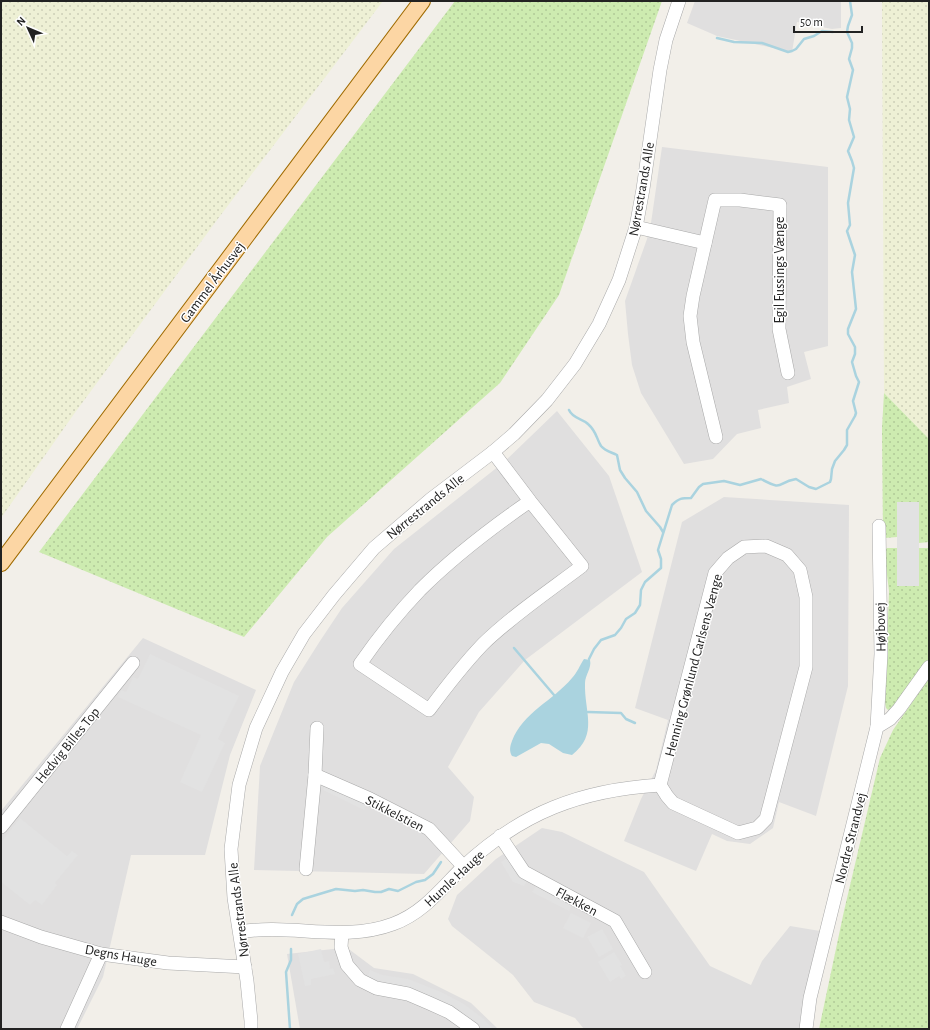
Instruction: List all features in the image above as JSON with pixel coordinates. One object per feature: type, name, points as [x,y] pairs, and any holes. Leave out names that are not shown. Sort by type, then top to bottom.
[{"type":"main road","name":"Gammel Århusvej","points":[[1,563],[422,1]]},
{"type":"street","name":"Nørrestrands Alle","points":[[251,1029],[245,967],[234,898],[231,849],[239,785],[256,728],[282,672],[304,634],[334,594],[374,548],[431,499],[493,452],[514,434],[547,400],[575,364],[599,324],[619,280],[636,227],[660,70],[666,40],[679,1]]},
{"type":"street","name":"Egil Fussings Vænge","points":[[716,437],[693,342],[690,316],[693,296],[715,200],[740,200],[780,205],[779,329],[788,373]]},
{"type":"street","points":[[636,227],[705,243]]},
{"type":"street","points":[[493,452],[582,566],[510,621],[483,644],[451,680],[429,710],[360,664],[380,635],[420,591],[464,550],[530,501]]},
{"type":"street","name":"Højbovej","points":[[877,727],[881,654],[879,526]]},
{"type":"street","name":"Henning Grønlund Carlsens Vænge","points":[[766,546],[787,555],[800,570],[806,597],[806,667],[766,819],[757,828],[738,834],[673,803],[660,785],[715,573],[728,558],[744,547],[766,546]]},
{"type":"street","name":"Hedvig Billes Top","points":[[1,827],[133,662]]},
{"type":"street","points":[[877,727],[890,719],[899,709],[929,667]]},
{"type":"street","name":"Nordre Strandvej","points":[[806,1029],[810,998],[877,727]]},
{"type":"street","points":[[306,869],[318,728]]},
{"type":"street","name":"Stikkelstien","points":[[315,775],[370,799],[429,830],[464,867]]},
{"type":"street","name":"Humle Hauge","points":[[240,932],[255,929],[267,929],[342,933],[374,930],[394,924],[412,916],[427,905],[464,867],[500,836],[539,814],[575,799],[606,791],[660,785]]},
{"type":"street","name":"Flækken","points":[[500,836],[524,872],[616,922],[645,972]]},
{"type":"street","name":"Degns Hauge","points":[[1,922],[40,937],[101,954],[168,963],[245,967]]},
{"type":"street","points":[[342,933],[341,947],[347,965],[360,980],[376,988],[408,994],[429,1003],[449,1012],[472,1029]]},
{"type":"street","points":[[67,1029],[101,954]]},
{"type":"shaded area","points":[[695,1],[841,1],[841,28],[832,29],[797,22],[792,52],[717,36],[687,23]]},
{"type":"shaded area","points":[[662,147],[828,167],[828,346],[804,352],[811,379],[787,387],[789,403],[758,410],[761,428],[737,434],[713,459],[684,464],[641,393],[632,365],[625,301],[647,239],[651,223]]},
{"type":"shaded area","points":[[557,411],[609,476],[642,572],[525,660],[479,712],[448,767],[474,797],[470,821],[424,874],[254,870],[260,766],[294,682],[320,641],[342,608],[394,549],[504,462]]},
{"type":"shaded area","points":[[724,497],[849,505],[848,686],[816,816],[779,802],[773,828],[750,844],[727,841],[712,834],[696,871],[624,841],[641,799],[656,770],[668,720],[635,708],[682,522]]},
{"type":"shaded area","points":[[897,502],[919,502],[919,586],[897,586]]},
{"type":"shaded area","points":[[143,638],[256,690],[230,755],[205,855],[131,855],[103,977],[77,1029],[1,1029],[1,811]]},
{"type":"shaded area","points":[[150,654],[239,696],[218,739],[225,743],[202,792],[180,782],[201,735],[118,697],[121,690],[126,692],[133,677],[138,679]]},
{"type":"shaded area","points":[[326,782],[368,801],[364,810],[323,790]]},
{"type":"shaded area","points":[[20,818],[67,856],[72,851],[78,855],[55,883],[57,885],[42,905],[35,900],[30,905],[1,882],[1,842]]},
{"type":"shaded area","points":[[542,828],[562,832],[644,872],[710,966],[751,985],[762,961],[790,926],[820,931],[800,1029],[584,1029],[575,1018],[534,1002],[513,975],[452,926],[448,919],[457,895],[496,859]]},
{"type":"shaded area","points":[[509,857],[528,879],[524,886],[513,882],[501,862]]},
{"type":"shaded area","points":[[537,884],[573,903],[569,911],[532,892]]},
{"type":"shaded area","points":[[571,913],[591,923],[583,938],[563,928]]},
{"type":"shaded area","points":[[602,929],[613,949],[599,957],[587,937]]},
{"type":"shaded area","points":[[321,949],[324,962],[329,961],[330,969],[333,968],[335,974],[311,979],[311,985],[305,986],[298,954]]},
{"type":"shaded area","points":[[333,949],[350,950],[374,968],[413,974],[471,1003],[498,1029],[300,1029],[287,954]]},
{"type":"shaded area","points":[[614,952],[622,965],[620,966],[626,976],[621,979],[619,976],[610,982],[598,962]]},
{"type":"shaded area","points":[[370,970],[382,975],[408,979],[441,992],[464,1004],[484,1019],[493,1029],[481,1029],[478,1026],[367,979]]},
{"type":"green space","points":[[1,1],[383,1],[220,216],[74,414],[1,518]]},
{"type":"green space","points":[[455,1],[662,1],[559,295],[500,383],[327,537],[244,637],[39,552]]},
{"type":"green space","points":[[882,1],[929,1],[929,439],[884,393]]},
{"type":"green space","points":[[884,393],[929,439],[929,542],[919,543],[919,502],[897,502],[897,537],[885,538],[883,536],[882,428]]},
{"type":"green space","points":[[887,548],[897,548],[897,586],[919,585],[919,548],[929,548],[929,660],[898,705],[893,709],[888,710],[885,702],[889,591],[884,551]]},
{"type":"green space","points":[[929,678],[929,1029],[819,1029],[844,911],[880,758],[893,730]]},
{"type":"water","points":[[584,659],[590,660],[585,683],[588,731],[580,747],[572,755],[563,753],[549,744],[541,743],[516,757],[512,756],[510,750],[511,743],[523,722],[564,686],[575,674]]},
{"type":"waterway","points":[[589,659],[601,640],[615,635],[626,619],[635,613],[640,605],[641,590],[645,582],[661,568],[661,559],[658,550],[672,505],[674,503],[681,499],[691,498],[703,484],[724,481],[740,485],[761,479],[777,486],[796,479],[809,487],[816,489],[830,482],[835,461],[847,445],[847,430],[856,413],[853,401],[859,382],[852,362],[855,354],[855,347],[848,334],[848,329],[856,309],[852,272],[855,255],[847,231],[850,225],[848,203],[854,168],[848,151],[854,137],[849,120],[850,109],[847,97],[853,70],[849,59],[852,43],[847,32],[852,15],[850,1]]},
{"type":"waterway","points":[[717,38],[734,42],[762,43],[788,52],[796,49],[804,39],[814,36],[822,31],[833,32]]},
{"type":"waterway","points":[[569,410],[575,417],[586,422],[591,427],[603,448],[617,455],[620,470],[637,492],[646,511],[663,532]]},
{"type":"waterway","points":[[514,648],[554,695]]},
{"type":"waterway","points":[[588,712],[621,713],[626,719],[635,723]]},
{"type":"waterway","points":[[292,915],[297,904],[303,899],[336,889],[375,892],[381,892],[389,889],[398,891],[416,882],[425,880],[433,874],[441,862]]},
{"type":"waterway","points":[[290,1029],[286,972],[291,960],[291,949]]}]
